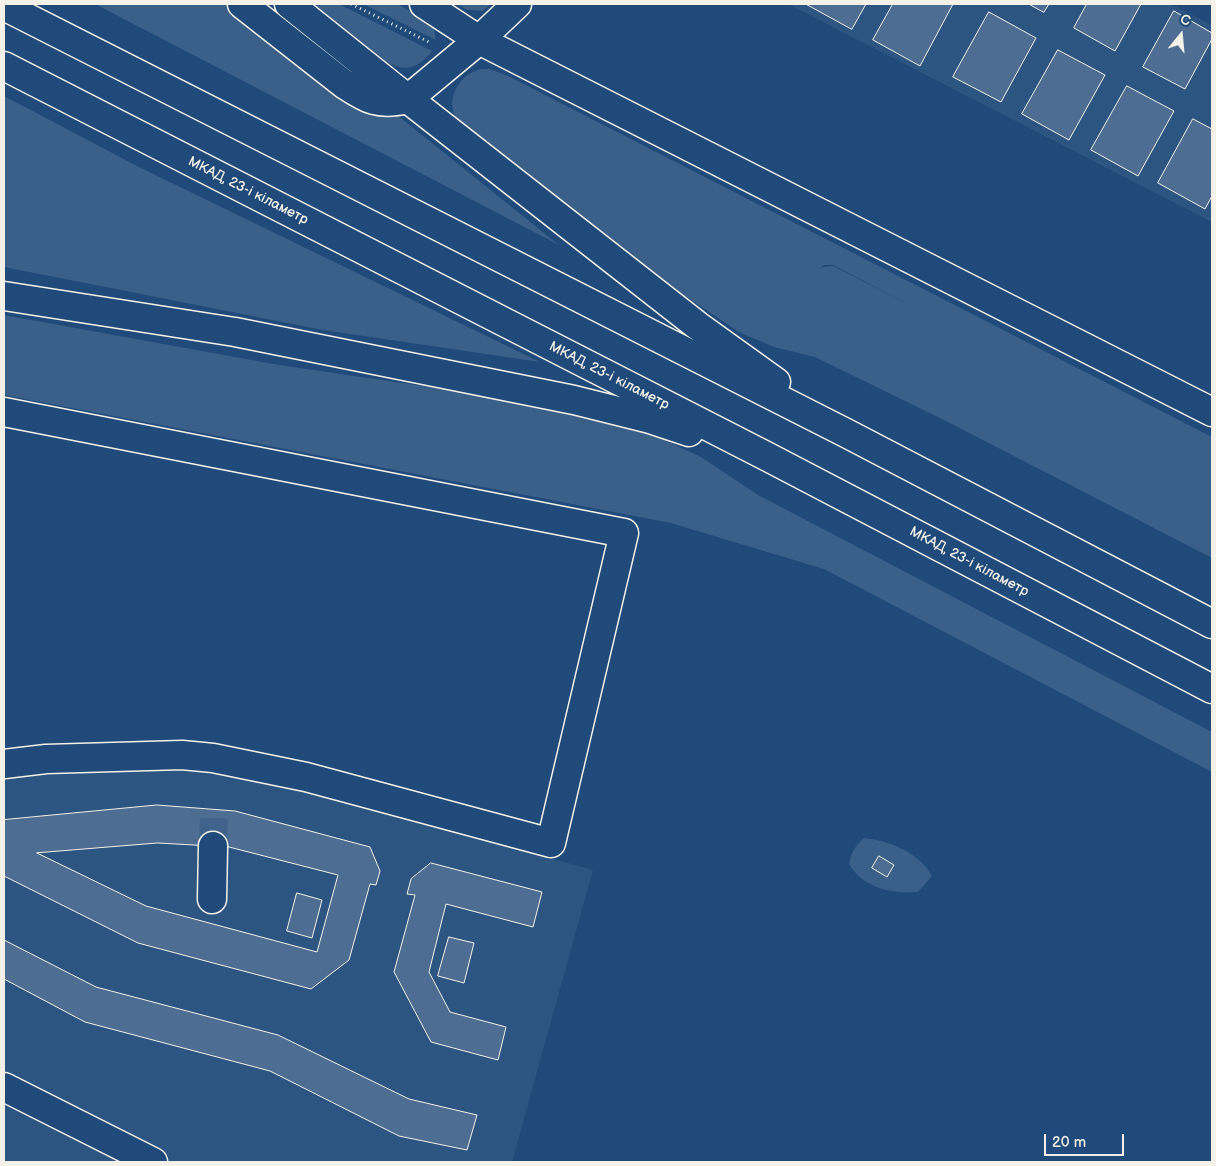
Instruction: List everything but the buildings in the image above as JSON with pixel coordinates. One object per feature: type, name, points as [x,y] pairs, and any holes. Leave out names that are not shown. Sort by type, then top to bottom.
[{"type":"main road","points":[[242,4],[362,96],[392,103],[408,99],[479,40],[501,10]]},
{"type":"main road","points":[[289,4],[698,326],[846,433]]},
{"type":"main road","points":[[424,4],[479,40],[1212,412]]},
{"type":"main road","points":[[4,6],[846,433],[1212,624]]},
{"type":"main road","name":"МКАД, 23-і кіламетр","points":[[4,66],[766,456],[1212,689]]},
{"type":"main road","points":[[4,296],[235,332],[504,385],[650,419],[766,456]]},
{"type":"main road","points":[[4,412],[624,533],[551,843],[306,777],[213,758],[172,755],[46,759],[4,764]]},
{"type":"main road","points":[[212,899],[213,846]]},
{"type":"main road","points":[[4,1087],[154,1162]]},
{"type":"path","points":[[351,4],[437,46],[454,60]]},
{"type":"shaded area","points":[[95,4],[229,4],[350,100],[397,115],[559,245]]},
{"type":"shaded area","points":[[314,4],[339,4],[432,51],[417,65],[407,68],[395,66],[388,63]]},
{"type":"shaded area","points":[[363,4],[398,4],[429,23],[434,28],[436,40]]},
{"type":"shaded area","points":[[457,4],[491,4],[483,11],[467,10]]},
{"type":"shaded area","points":[[788,4],[1171,4],[1212,25],[1212,222]]},
{"type":"shaded area","points":[[490,69],[508,76],[1212,437],[1212,558],[944,420],[815,357],[774,347],[739,332],[685,296],[456,118],[452,102],[454,95],[461,81],[474,71]],"holes":[[[824,265],[833,265],[908,304],[833,266],[822,267],[818,270]]]},
{"type":"shaded area","points":[[4,96],[137,166],[540,362],[323,330],[4,267]]},
{"type":"shaded area","points":[[4,315],[279,365],[513,399],[599,417],[660,438],[701,457],[758,495],[1212,732],[1212,772],[824,569],[671,523],[4,395]]},
{"type":"shaded area","points":[[216,769],[248,774],[593,870],[512,1162],[4,1162],[4,773]]},
{"type":"shaded area","points":[[864,838],[894,845],[912,854],[920,860],[932,876],[918,892],[898,892],[870,884],[862,879],[849,864],[854,850]]},
{"type":"tunnel","points":[[213,846],[214,809]]}]
